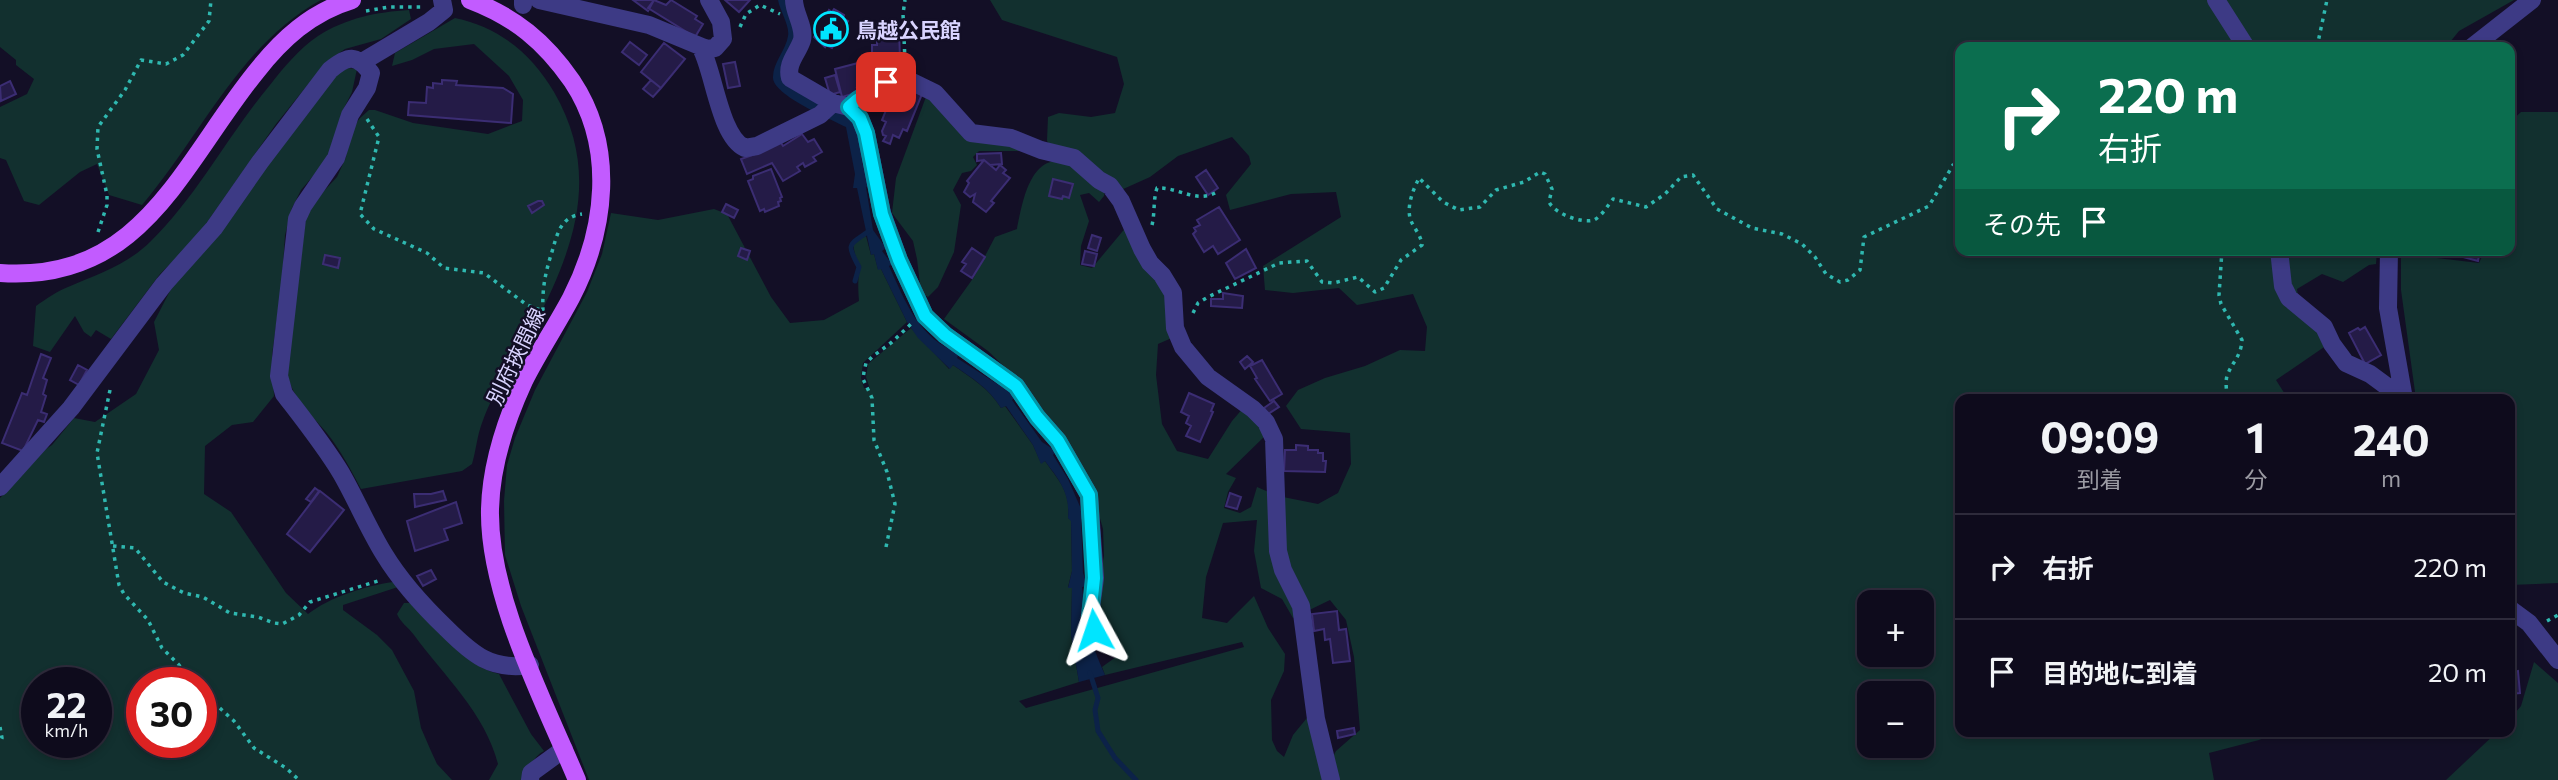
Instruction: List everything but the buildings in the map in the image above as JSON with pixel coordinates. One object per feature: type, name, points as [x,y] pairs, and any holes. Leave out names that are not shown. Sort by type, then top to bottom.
[{"type":"main road","points":[[0,273],[42,273],[82,262],[102,254],[136,230],[167,196],[224,113],[276,47],[307,21],[325,10],[352,0]]},
{"type":"main road","name":"別府挾間線","points":[[470,0],[499,12],[541,41],[579,91],[592,122],[601,158],[602,199],[580,279],[525,380],[512,410],[494,474],[490,508],[497,576],[577,780]]},
{"type":"street","points":[[362,62],[429,22],[444,10],[442,0]]},
{"type":"street","points":[[528,2],[649,24],[701,48],[715,48],[723,39],[721,22],[709,0]]},
{"type":"street","points":[[794,0],[802,38],[790,63],[790,78],[833,108],[860,118],[866,133],[882,214],[899,260],[925,316],[945,335],[1016,386],[1037,417],[1058,441],[1089,495],[1094,578],[1090,616],[1094,630]]},
{"type":"street","points":[[2216,0],[2243,42]]},
{"type":"street","points":[[2478,42],[2532,0]]},
{"type":"street","points":[[701,48],[708,61],[728,127],[740,146],[749,149],[757,146],[833,108],[857,100],[898,75],[935,93],[971,133],[1020,140],[1041,150],[1074,159],[1110,186],[1121,201],[1142,249],[1173,293],[1175,328],[1182,347],[1208,377],[1253,409],[1266,422],[1274,439],[1278,551],[1283,570],[1301,606],[1315,719],[1331,780]]},
{"type":"street","points":[[0,487],[71,408],[164,284],[214,228],[330,69],[340,61],[350,58],[362,62],[371,73],[370,80],[350,114],[336,158],[297,219],[279,376],[284,394],[321,441],[384,555],[409,591],[484,660],[513,667],[530,665]]},
{"type":"street","points":[[2280,256],[2283,286],[2289,298],[2324,327],[2332,344],[2346,362],[2370,374],[2397,394]]},
{"type":"street","points":[[2389,256],[2388,308],[2403,394]]},
{"type":"street","points":[[2515,613],[2529,623],[2558,660]]},
{"type":"street","points":[[530,780],[531,774],[564,749]]},
{"type":"path","points":[[102,254],[95,241],[107,205],[97,149],[100,121],[125,90],[141,60],[166,64],[183,55],[209,21],[211,0]]},
{"type":"path","points":[[898,75],[906,54],[903,14],[905,0]]},
{"type":"path","points":[[2318,42],[2326,0]]},
{"type":"path","points":[[361,98],[367,108],[366,116],[379,137],[360,214],[366,223],[427,254],[444,268],[484,273],[527,305],[547,313],[551,305]]},
{"type":"path","points":[[1192,318],[1198,303],[1279,263],[1307,261],[1322,282],[1333,283],[1357,277],[1375,292],[1384,288],[1401,260],[1422,245],[1410,218],[1412,193],[1419,178],[1443,202],[1459,210],[1480,206],[1496,190],[1524,183],[1541,172],[1545,174],[1552,189],[1549,202],[1552,208],[1559,213],[1587,221],[1600,215],[1613,199],[1646,207],[1665,194],[1681,177],[1693,175],[1717,209],[1752,228],[1782,234],[1802,244],[1826,274],[1840,282],[1848,280],[1860,270],[1864,237],[1929,206],[1955,165]]},
{"type":"path","points":[[1151,227],[1157,188],[1174,188],[1202,198],[1217,192]]},
{"type":"path","points":[[543,310],[543,280],[557,232],[567,219],[584,214],[586,205]]},
{"type":"path","points":[[2222,256],[2219,295],[2221,304],[2242,340],[2239,358],[2226,380],[2227,394]]},
{"type":"path","points":[[887,547],[895,504],[887,472],[874,440],[872,398],[863,379],[866,363],[907,327]]},
{"type":"path","points":[[110,390],[97,453],[116,572],[124,594],[148,620],[162,648],[181,667]]},
{"type":"path","points":[[113,546],[135,548],[163,582],[184,593],[203,597],[230,613],[282,624],[299,615],[310,602],[398,575]]},
{"type":"path","points":[[217,706],[234,721],[254,748],[286,768],[299,780]]},
{"type":"path","points":[[0,727],[0,743]]},
{"type":"green space","points":[[0,0],[321,0],[292,19],[244,66],[142,205],[109,195],[97,164],[80,172],[39,205],[24,201],[6,160],[0,158],[0,107],[27,94],[34,79],[16,65],[16,60],[0,47]]},
{"type":"green space","points":[[990,0],[2514,0],[2459,31],[2450,42],[1955,42],[1955,256],[2377,256],[2376,264],[2369,265],[2343,282],[2322,274],[2297,289],[2299,304],[2330,343],[2276,380],[2285,394],[1955,394],[1955,737],[2266,737],[2209,753],[2214,780],[589,780],[521,606],[505,555],[504,501],[507,465],[515,438],[535,390],[587,292],[602,254],[611,213],[658,220],[714,209],[727,214],[771,297],[790,323],[824,320],[859,301],[859,270],[854,241],[866,236],[871,255],[874,254],[878,269],[881,269],[907,322],[863,363],[861,378],[864,388],[870,389],[866,377],[868,364],[911,328],[949,369],[953,365],[985,389],[1001,408],[1005,406],[1033,445],[1041,463],[1045,461],[1066,494],[1068,518],[1071,520],[1072,571],[1068,587],[1072,588],[1071,635],[1079,682],[1019,701],[1026,708],[1244,647],[1242,642],[1105,675],[1102,667],[1120,654],[1118,638],[1107,628],[1099,626],[1099,580],[1104,556],[1103,529],[1093,493],[1022,384],[988,351],[944,319],[974,277],[995,237],[1017,229],[1029,184],[1042,166],[1063,161],[1078,169],[1105,188],[1104,196],[1099,202],[1089,193],[1080,195],[1089,221],[1081,246],[1080,265],[1092,268],[1127,226],[1164,286],[1174,337],[1158,344],[1156,375],[1162,424],[1177,451],[1208,459],[1244,407],[1267,434],[1226,474],[1236,478],[1228,492],[1224,508],[1240,513],[1251,507],[1257,487],[1278,496],[1318,504],[1338,493],[1351,464],[1350,433],[1301,429],[1286,406],[1298,390],[1325,378],[1365,366],[1400,350],[1425,351],[1427,327],[1413,294],[1357,305],[1339,288],[1293,293],[1265,290],[1263,266],[1341,217],[1336,192],[1291,194],[1230,210],[1226,195],[1251,164],[1249,156],[1232,137],[1178,156],[1150,177],[1121,190],[1052,148],[1047,141],[1048,117],[1059,113],[1091,117],[1115,113],[1124,84],[1117,57],[1002,20]],"holes":[[[1257,520],[1254,551],[1261,588],[1282,599],[1293,618],[1330,600],[1346,620],[1354,657],[1360,730],[1336,751],[1325,772],[1311,713],[1293,735],[1284,757],[1277,751],[1272,740],[1271,700],[1284,671],[1285,654],[1268,628],[1254,596],[1227,623],[1202,618],[1206,577],[1223,523]]]},
{"type":"green space","points":[[409,10],[411,19],[381,39],[345,49],[326,62],[276,124],[196,238],[160,274],[111,339],[96,330],[91,337],[84,332],[75,316],[50,352],[33,346],[36,306],[60,291],[122,263],[151,241],[184,204],[255,104],[304,47],[318,36],[351,20],[385,12]]},
{"type":"green space","points":[[455,18],[486,28],[513,44],[525,54],[554,92],[568,122],[576,152],[579,181],[577,210],[561,267],[535,324],[487,410],[472,464],[462,471],[361,489],[336,445],[297,398],[287,373],[306,216],[337,177],[346,157],[348,137],[359,119],[369,110],[413,123],[488,134],[522,121],[523,100],[509,76],[474,44],[434,49],[392,66],[395,53]]},
{"type":"green space","points":[[348,68],[357,69],[352,92],[341,114],[326,161],[301,190],[292,208],[285,235],[272,355],[274,396],[253,422],[232,425],[205,446],[204,494],[231,512],[286,593],[308,614],[337,597],[360,589],[393,582],[398,587],[343,605],[343,610],[377,635],[392,650],[414,691],[421,728],[437,764],[452,780],[0,780],[0,498],[52,445],[74,418],[95,422],[136,394],[159,350],[154,322],[173,285],[339,72]]},
{"type":"green space","points":[[927,94],[950,116],[1011,142],[1022,151],[979,151],[973,157],[977,165],[971,171],[962,173],[953,190],[961,205],[954,252],[938,287],[928,297],[921,293],[913,241],[892,213],[896,178]]},
{"type":"green space","points":[[2521,112],[2558,112],[2558,583],[2515,585],[2515,394],[2415,394],[2401,290],[2401,256],[2433,256],[2479,263],[2482,256],[2515,256],[2515,117]]},
{"type":"green space","points":[[404,603],[410,603],[463,655],[499,674],[531,734],[544,751],[531,763],[524,780],[489,780],[498,764],[484,728],[397,614]]},
{"type":"green space","points":[[2534,662],[2558,683],[2558,780],[2446,780],[2492,737],[2515,737],[2515,713],[2521,706]]},
{"type":"water","points":[[778,0],[790,0],[798,28],[784,76],[851,118],[855,125],[870,185],[866,187],[873,230],[886,248],[882,251],[892,264],[889,266],[915,318],[934,339],[959,353],[957,358],[1016,396],[1012,400],[1042,442],[1056,451],[1053,455],[1068,479],[1085,518],[1081,519],[1083,573],[1088,586],[1082,587],[1092,642],[1105,675],[1079,682],[1071,635],[1072,588],[1068,588],[1072,571],[1071,521],[1068,518],[1063,488],[1045,461],[1041,464],[1033,445],[1006,406],[1001,408],[986,389],[953,365],[950,369],[918,338],[907,322],[881,269],[878,270],[874,254],[871,255],[857,188],[853,188],[855,174],[846,127],[792,99],[775,84],[774,72],[788,32]]},
{"type":"waterway","points":[[855,281],[859,267],[851,248],[857,239],[869,231]]},
{"type":"waterway","points":[[1090,673],[1098,698],[1095,710],[1098,731],[1115,758],[1136,780]]},
{"type":"place","name":"鳥越公民館","points":[[831,29]]},
{"type":"route","points":[[886,82],[849,107],[860,118],[866,133],[882,214],[891,231],[899,260],[925,316],[945,335],[1016,386],[1037,417],[1058,441],[1089,495],[1094,553],[1090,616],[1094,630]]}]
